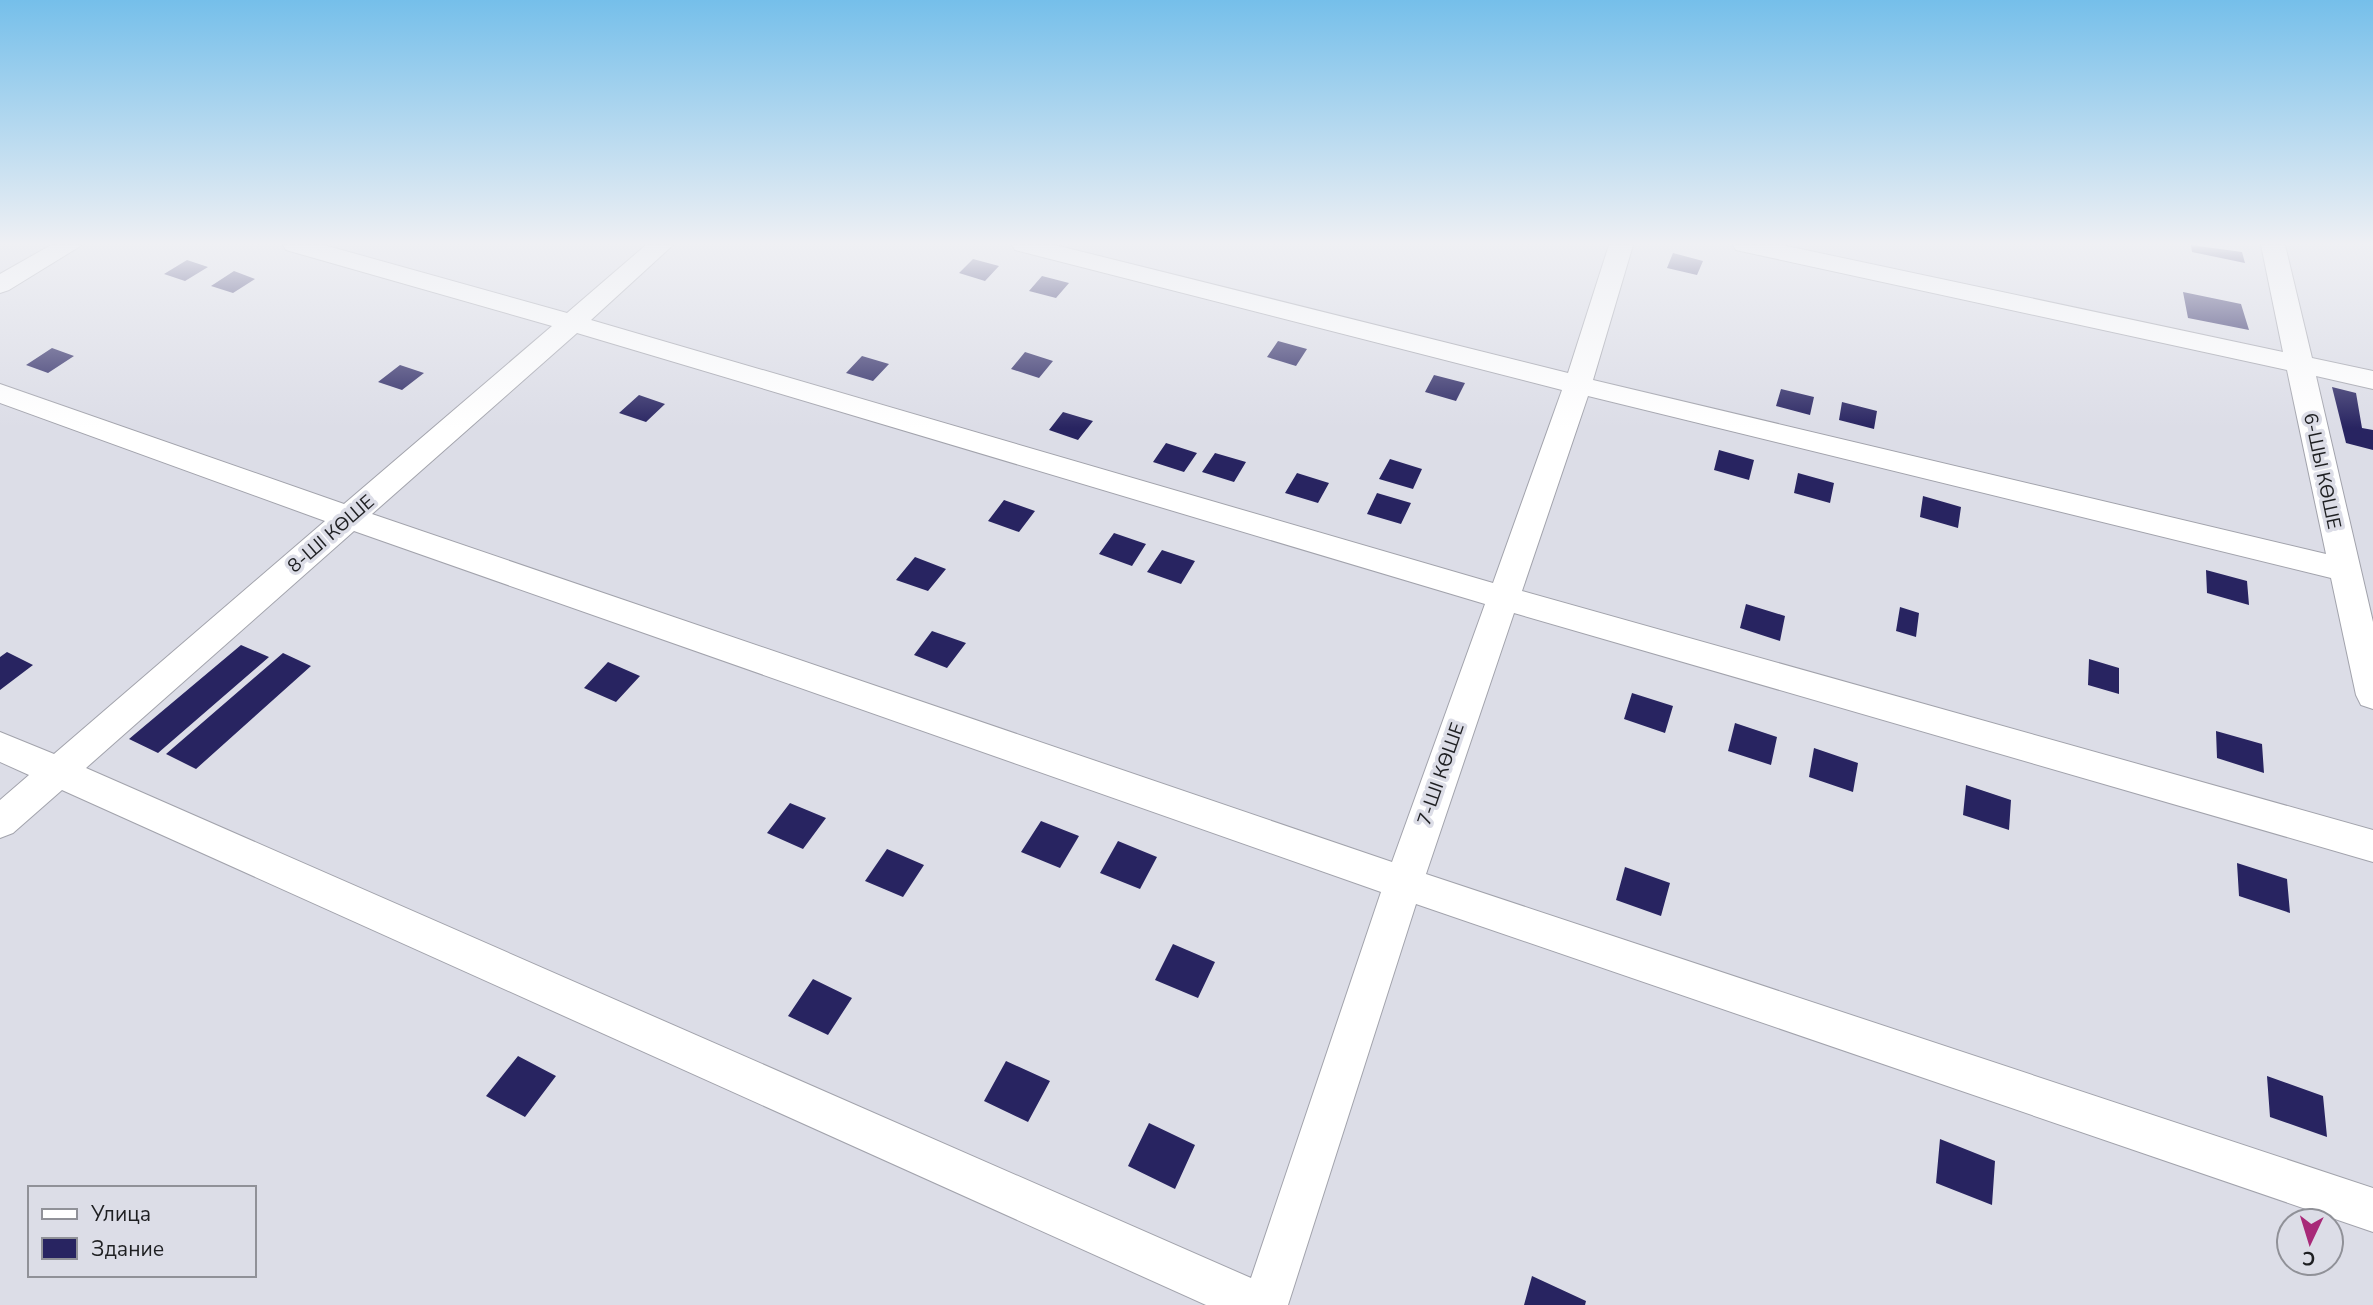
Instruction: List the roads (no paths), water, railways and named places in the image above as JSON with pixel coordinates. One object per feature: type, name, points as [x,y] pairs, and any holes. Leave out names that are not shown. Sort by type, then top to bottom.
[{"type":"lane","points":[[512,306],[1501,597],[2373,846]]},
{"type":"lane","name":"8-ШІ КӨШЕ","points":[[0,822],[592,306]]},
{"type":"lane","points":[[1265,306],[1578,385],[2344,570]]},
{"type":"lane","name":"7-ШІ КӨШЕ","points":[[1265,1305],[1403,885],[1501,597],[1578,385],[1602,306]]},
{"type":"lane","points":[[2022,306],[2299,367],[2373,380]]},
{"type":"lane","name":"6-ШЫ КӨШЕ","points":[[2286,306],[2373,695]]},
{"type":"lane","points":[[0,393],[348,519],[1403,885],[2373,1210]]},
{"type":"lane","points":[[0,746],[1259,1305]]}]
